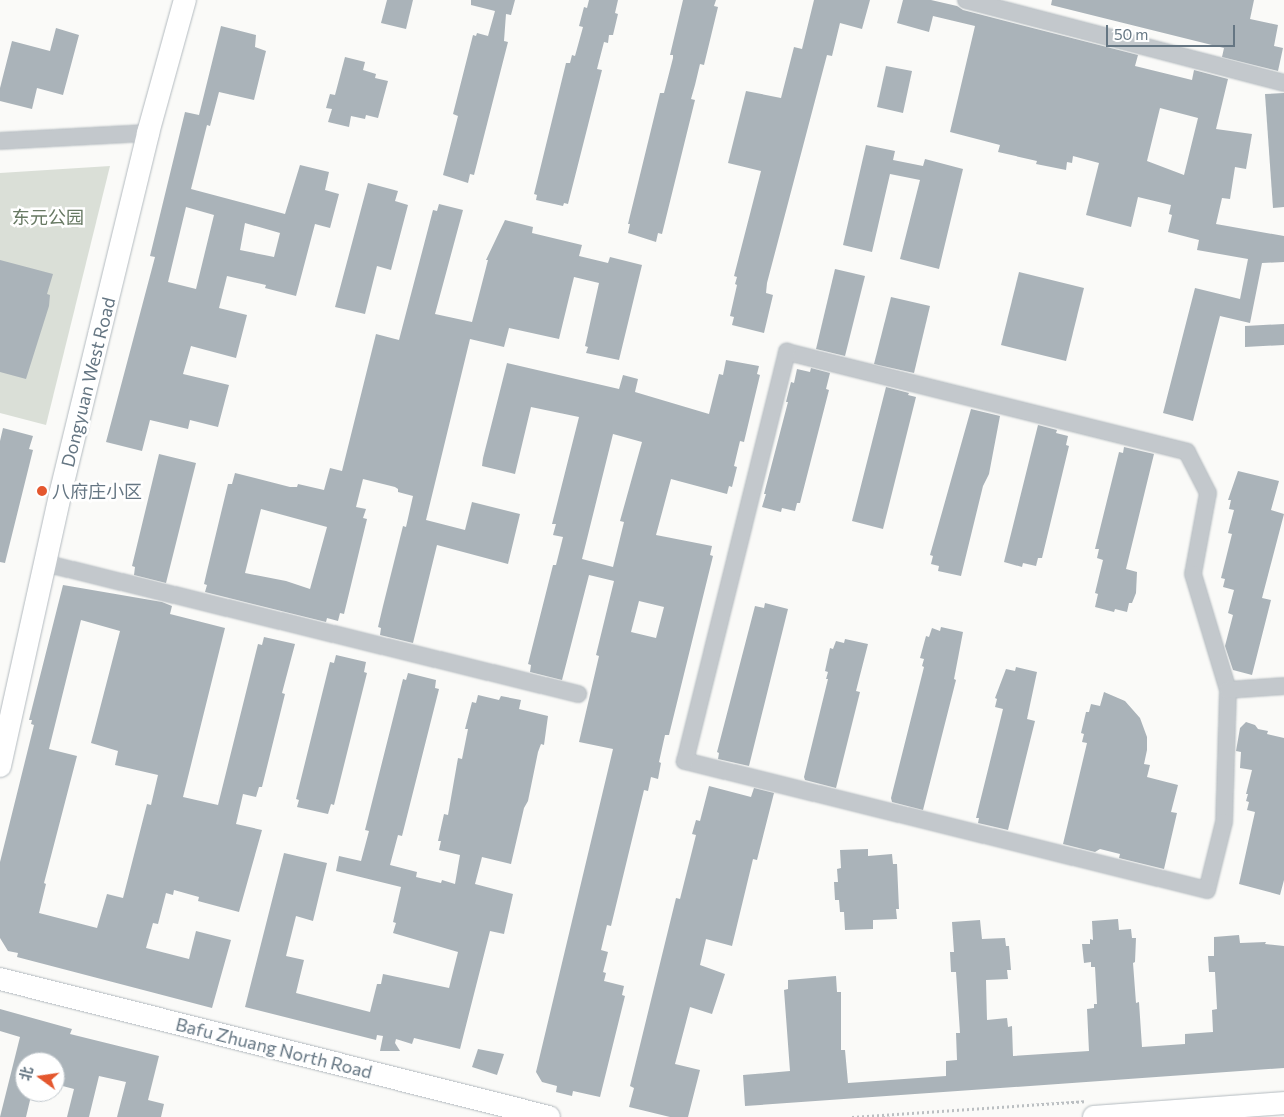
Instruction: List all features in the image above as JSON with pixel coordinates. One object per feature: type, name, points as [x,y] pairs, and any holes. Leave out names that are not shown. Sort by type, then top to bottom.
[{"type":"street","name":"Dongyuan West Road","points":[[0,766],[44,563],[148,133],[184,0]]},
{"type":"street","points":[[966,0],[1284,83]]},
{"type":"street","points":[[0,141],[148,133]]},
{"type":"street","points":[[787,352],[1188,452],[1208,494],[1193,574],[1228,690],[1224,822],[1207,890],[685,761],[787,352]]},
{"type":"street","points":[[44,563],[578,694]]},
{"type":"street","points":[[1228,690],[1284,686]]},
{"type":"street","name":"Bafu Zhuang North Road","points":[[0,979],[549,1117]]},
{"type":"street","points":[[1091,1109],[1284,1104]]},
{"type":"path","points":[[852,1117],[1091,1109]]},
{"type":"green space","name":"东元公园","points":[[110,166],[46,425],[0,413],[0,173]]},
{"type":"building","points":[[387,0],[413,0],[406,29],[381,23]]},
{"type":"building","points":[[471,0],[515,0],[511,15],[506,14],[504,41],[508,42],[474,175],[470,174],[468,183],[443,175],[458,116],[453,114],[473,35],[476,36],[477,33],[488,36],[495,11],[471,5]]},
{"type":"building","points":[[589,0],[618,0],[615,13],[618,14],[613,35],[609,35],[608,43],[604,42],[597,69],[602,70],[568,204],[564,203],[563,206],[536,200],[537,195],[534,194],[566,63],[570,63],[572,55],[575,56],[583,27],[579,26],[584,7],[587,8]]},
{"type":"building","points":[[683,0],[716,0],[714,6],[718,7],[704,65],[700,64],[691,99],[695,100],[662,234],[658,233],[656,242],[628,233],[630,224],[628,224],[660,93],[664,93],[673,58],[673,55],[670,55]]},
{"type":"building","points":[[814,0],[870,0],[862,29],[840,23],[832,56],[827,55],[767,283],[766,293],[773,295],[764,333],[732,325],[734,317],[730,316],[737,285],[735,284],[737,277],[734,276],[761,171],[728,163],[746,91],[781,98],[794,47],[802,49]]},
{"type":"building","points":[[903,0],[931,0],[1138,55],[1135,66],[1192,80],[1194,70],[1228,79],[1216,129],[1252,134],[1246,169],[1235,167],[1230,199],[1222,198],[1216,224],[1284,236],[1284,262],[1262,263],[1250,323],[1220,316],[1193,421],[1163,413],[1195,288],[1240,299],[1248,259],[1197,250],[1199,240],[1168,232],[1172,215],[1169,214],[1171,205],[1138,197],[1131,227],[1086,215],[1099,163],[1073,156],[1072,163],[1067,162],[1066,170],[1036,164],[1037,161],[998,152],[1000,145],[950,132],[975,26],[933,16],[929,32],[897,23]],"holes":[[[1160,108],[1198,118],[1184,175],[1147,161]]]},
{"type":"building","points":[[1052,0],[1254,0],[1250,19],[1278,25],[1274,46],[1283,48],[1278,71],[1222,57],[1224,48],[1051,5]]},
{"type":"building","points":[[221,26],[256,35],[255,47],[266,51],[254,100],[219,92],[210,126],[207,125],[191,189],[285,214],[300,165],[329,172],[325,190],[339,194],[330,228],[315,224],[296,296],[265,288],[266,285],[227,276],[219,308],[247,315],[236,358],[191,346],[183,374],[229,385],[218,427],[190,420],[188,429],[150,420],[142,451],[106,442],[155,257],[150,256],[185,112],[199,115]],"holes":[[[186,207],[214,215],[196,289],[168,282]],[[245,223],[280,233],[274,257],[240,250]]]},
{"type":"building","points":[[56,28],[79,35],[63,95],[37,88],[32,109],[0,101],[0,88],[12,41],[50,51]]},
{"type":"building","points":[[345,57],[365,62],[363,70],[376,74],[375,78],[388,81],[378,118],[366,115],[365,119],[351,116],[349,127],[328,122],[332,109],[326,108],[330,94],[335,95]]},
{"type":"building","points":[[886,66],[912,71],[903,113],[877,107]]},
{"type":"building","points":[[1284,93],[1284,207],[1273,208],[1265,94]]},
{"type":"building","points":[[866,145],[895,151],[893,160],[923,166],[925,159],[963,169],[939,269],[900,259],[920,180],[890,174],[872,252],[843,245]]},
{"type":"building","points":[[368,183],[398,191],[395,201],[408,205],[391,270],[377,266],[365,314],[335,307]]},
{"type":"building","points":[[439,204],[463,210],[435,314],[472,322],[488,260],[486,260],[505,220],[533,227],[532,233],[582,245],[579,256],[608,263],[610,257],[642,265],[619,360],[586,353],[588,347],[585,346],[599,283],[574,277],[559,339],[509,328],[504,347],[470,339],[426,520],[465,530],[472,502],[520,514],[508,564],[437,545],[413,643],[380,635],[381,628],[378,627],[403,526],[406,527],[413,496],[398,492],[398,489],[395,487],[363,479],[356,507],[366,509],[363,518],[367,519],[344,614],[340,613],[338,621],[327,618],[326,622],[205,592],[207,585],[204,584],[228,484],[232,484],[235,473],[290,487],[297,487],[298,484],[324,490],[330,468],[342,471],[376,334],[399,340],[433,210],[437,211]],"holes":[[[261,509],[327,527],[310,589],[286,581],[245,573]]]},
{"type":"building","points":[[0,260],[53,274],[47,294],[50,295],[49,306],[26,379],[0,372]]},
{"type":"building","points":[[835,269],[865,276],[845,356],[816,349]]},
{"type":"building","points":[[1019,272],[1084,288],[1066,361],[1001,345]]},
{"type":"building","points":[[891,297],[930,306],[914,373],[874,364]]},
{"type":"building","points":[[1284,324],[1284,345],[1245,347],[1245,326]]},
{"type":"building","points":[[726,360],[759,366],[757,374],[760,375],[744,442],[740,441],[734,466],[737,467],[732,487],[729,486],[727,494],[671,479],[656,535],[712,546],[710,555],[713,556],[669,735],[665,735],[659,762],[661,763],[658,779],[651,777],[648,791],[644,790],[611,926],[607,925],[601,950],[608,952],[603,972],[606,973],[604,981],[624,986],[622,995],[625,996],[600,1097],[573,1091],[572,1096],[556,1092],[557,1086],[542,1082],[536,1072],[613,749],[579,742],[599,656],[596,655],[614,581],[589,575],[562,680],[530,672],[531,665],[528,664],[553,565],[556,565],[563,537],[553,535],[556,524],[552,524],[579,417],[531,407],[515,474],[482,466],[483,458],[507,363],[619,389],[623,375],[638,379],[635,392],[709,414],[719,374],[723,375]],"holes":[[[613,434],[642,442],[620,521],[624,522],[613,567],[582,559]],[[639,601],[664,607],[656,638],[631,632]]]},
{"type":"building","points":[[811,368],[830,373],[826,389],[829,390],[800,503],[797,503],[795,511],[782,508],[781,512],[762,507],[788,402],[786,402],[791,382],[794,383],[797,369],[810,372]]},
{"type":"building","points":[[886,387],[909,393],[908,395],[916,397],[883,529],[852,521]]},
{"type":"building","points":[[971,409],[1000,416],[989,474],[983,486],[961,576],[938,571],[939,566],[931,564],[933,556],[930,555]]},
{"type":"building","points":[[1038,425],[1057,430],[1056,433],[1068,436],[1066,445],[1069,446],[1042,558],[1038,558],[1036,566],[1023,563],[1022,567],[1004,562]]},
{"type":"building","points":[[3,428],[33,436],[29,449],[33,450],[5,563],[0,562],[0,441]]},
{"type":"building","points":[[1124,447],[1154,454],[1126,569],[1137,572],[1136,593],[1132,603],[1129,603],[1127,612],[1115,609],[1114,612],[1095,607],[1098,594],[1095,593],[1103,560],[1097,558],[1099,549],[1095,549],[1119,452],[1123,453]]},
{"type":"building","points":[[159,454],[196,463],[166,583],[134,575],[135,567],[132,566]]},
{"type":"building","points":[[1238,471],[1279,481],[1271,510],[1284,514],[1262,598],[1271,600],[1252,675],[1233,670],[1225,646],[1233,615],[1228,613],[1234,590],[1223,587],[1225,579],[1221,578],[1232,534],[1228,533],[1234,510],[1229,509],[1231,500],[1228,500]]},
{"type":"building","points":[[63,585],[162,602],[172,606],[170,614],[225,628],[183,797],[218,805],[258,644],[262,645],[264,637],[295,644],[282,693],[285,694],[262,787],[259,787],[256,797],[243,794],[236,824],[262,830],[239,912],[198,901],[199,897],[174,890],[173,895],[166,893],[158,924],[153,923],[146,948],[189,959],[196,931],[231,940],[212,1008],[17,957],[18,953],[8,951],[0,938],[0,862],[34,725],[31,724],[32,720],[29,720]],"holes":[[[81,620],[120,631],[91,743],[118,751],[115,765],[158,775],[151,805],[147,804],[123,898],[107,894],[97,928],[39,913],[46,884],[44,883],[77,756],[49,749]]]},
{"type":"building","points":[[765,603],[788,609],[749,766],[718,759],[719,753],[717,752],[755,606],[764,608]]},
{"type":"building","points":[[941,627],[963,632],[954,679],[956,680],[923,810],[892,802],[891,798],[924,667],[922,666],[924,659],[920,658],[926,636],[929,637],[932,628],[940,631]]},
{"type":"building","points":[[845,639],[868,644],[856,691],[860,692],[836,788],[805,780],[804,777],[828,679],[826,679],[828,672],[825,671],[830,648],[833,649],[836,641],[844,643]]},
{"type":"building","points":[[336,655],[366,662],[364,672],[367,673],[334,805],[331,804],[328,814],[297,807],[299,800],[296,799],[330,662],[334,663]]},
{"type":"building","points":[[1016,667],[1037,672],[1027,719],[1035,721],[1008,830],[978,823],[979,818],[976,818],[1003,709],[995,707],[997,699],[995,698],[1006,669],[1015,671]]},
{"type":"building","points":[[408,673],[436,680],[435,688],[439,689],[402,836],[398,835],[390,865],[417,872],[416,877],[441,883],[442,880],[455,884],[460,855],[439,850],[441,841],[438,841],[444,814],[448,815],[458,758],[462,759],[468,729],[465,729],[472,702],[476,703],[478,695],[499,700],[501,696],[521,700],[519,709],[548,716],[544,745],[541,744],[538,752],[528,801],[524,808],[511,864],[482,857],[475,884],[513,894],[504,934],[490,931],[460,1049],[414,1038],[412,1044],[396,1039],[395,1043],[400,1051],[380,1051],[383,1036],[377,1035],[376,1040],[245,1007],[284,853],[327,863],[313,921],[296,916],[286,956],[304,960],[296,993],[370,1012],[377,984],[381,984],[383,974],[449,988],[458,952],[393,933],[396,923],[393,922],[401,887],[336,871],[339,856],[361,861],[369,831],[365,830],[403,679],[406,680]]},
{"type":"building","points":[[1104,692],[1125,701],[1140,718],[1147,737],[1144,764],[1150,765],[1147,777],[1178,785],[1171,812],[1177,813],[1164,869],[1119,858],[1120,854],[1100,849],[1095,852],[1063,844],[1087,743],[1082,742],[1084,734],[1081,733],[1086,712],[1089,712],[1091,704],[1100,706]]},
{"type":"building","points":[[1246,722],[1255,725],[1258,729],[1268,731],[1267,734],[1284,738],[1284,880],[1280,895],[1239,884],[1255,812],[1247,810],[1249,802],[1246,801],[1252,770],[1240,768],[1241,752],[1236,751],[1240,728]]},
{"type":"building","points":[[709,786],[751,797],[754,788],[774,793],[757,860],[753,859],[732,946],[706,939],[700,965],[725,974],[712,1014],[690,1007],[675,1064],[700,1070],[688,1117],[670,1117],[629,1107],[634,1088],[630,1086],[676,898],[680,899],[696,835],[692,834],[696,820],[700,821]]},
{"type":"building","points":[[868,849],[868,856],[892,854],[893,864],[897,864],[899,909],[896,909],[897,919],[873,920],[873,929],[845,930],[844,912],[840,912],[839,900],[835,900],[834,882],[838,882],[837,869],[841,868],[840,850]]},
{"type":"building","points":[[1118,919],[1119,930],[1131,929],[1132,938],[1136,938],[1135,962],[1133,963],[1136,1003],[1139,1002],[1142,1047],[1185,1044],[1185,1034],[1213,1032],[1212,1010],[1217,1009],[1215,972],[1209,972],[1208,956],[1214,956],[1214,937],[1239,935],[1240,943],[1266,942],[1265,944],[1284,946],[1284,1068],[745,1106],[743,1075],[790,1071],[784,990],[788,989],[788,980],[836,976],[837,992],[841,992],[841,1050],[845,1050],[848,1083],[946,1076],[946,1061],[957,1060],[956,1033],[960,1033],[956,972],[951,972],[950,952],[954,952],[952,922],[980,920],[982,939],[1005,938],[1006,946],[1009,946],[1011,970],[1007,970],[1008,979],[986,980],[987,1020],[1007,1018],[1008,1027],[1012,1026],[1013,1056],[1089,1051],[1087,1009],[1094,1008],[1094,1004],[1097,1004],[1095,967],[1091,967],[1091,962],[1084,963],[1082,944],[1090,944],[1090,939],[1093,940],[1092,921]]},
{"type":"building","points":[[0,1009],[72,1029],[70,1034],[159,1056],[148,1100],[164,1104],[161,1117],[117,1117],[126,1082],[99,1076],[89,1117],[67,1117],[74,1089],[65,1087],[65,1052],[16,1052],[20,1037],[0,1031]]},
{"type":"building","points":[[478,1049],[504,1054],[497,1075],[472,1067]]},
{"type":"building","points":[[15,1057],[15,1102],[30,1102],[26,1117],[0,1117]]},
{"type":"place","name":"八府庄小区","points":[[42,491]]}]
